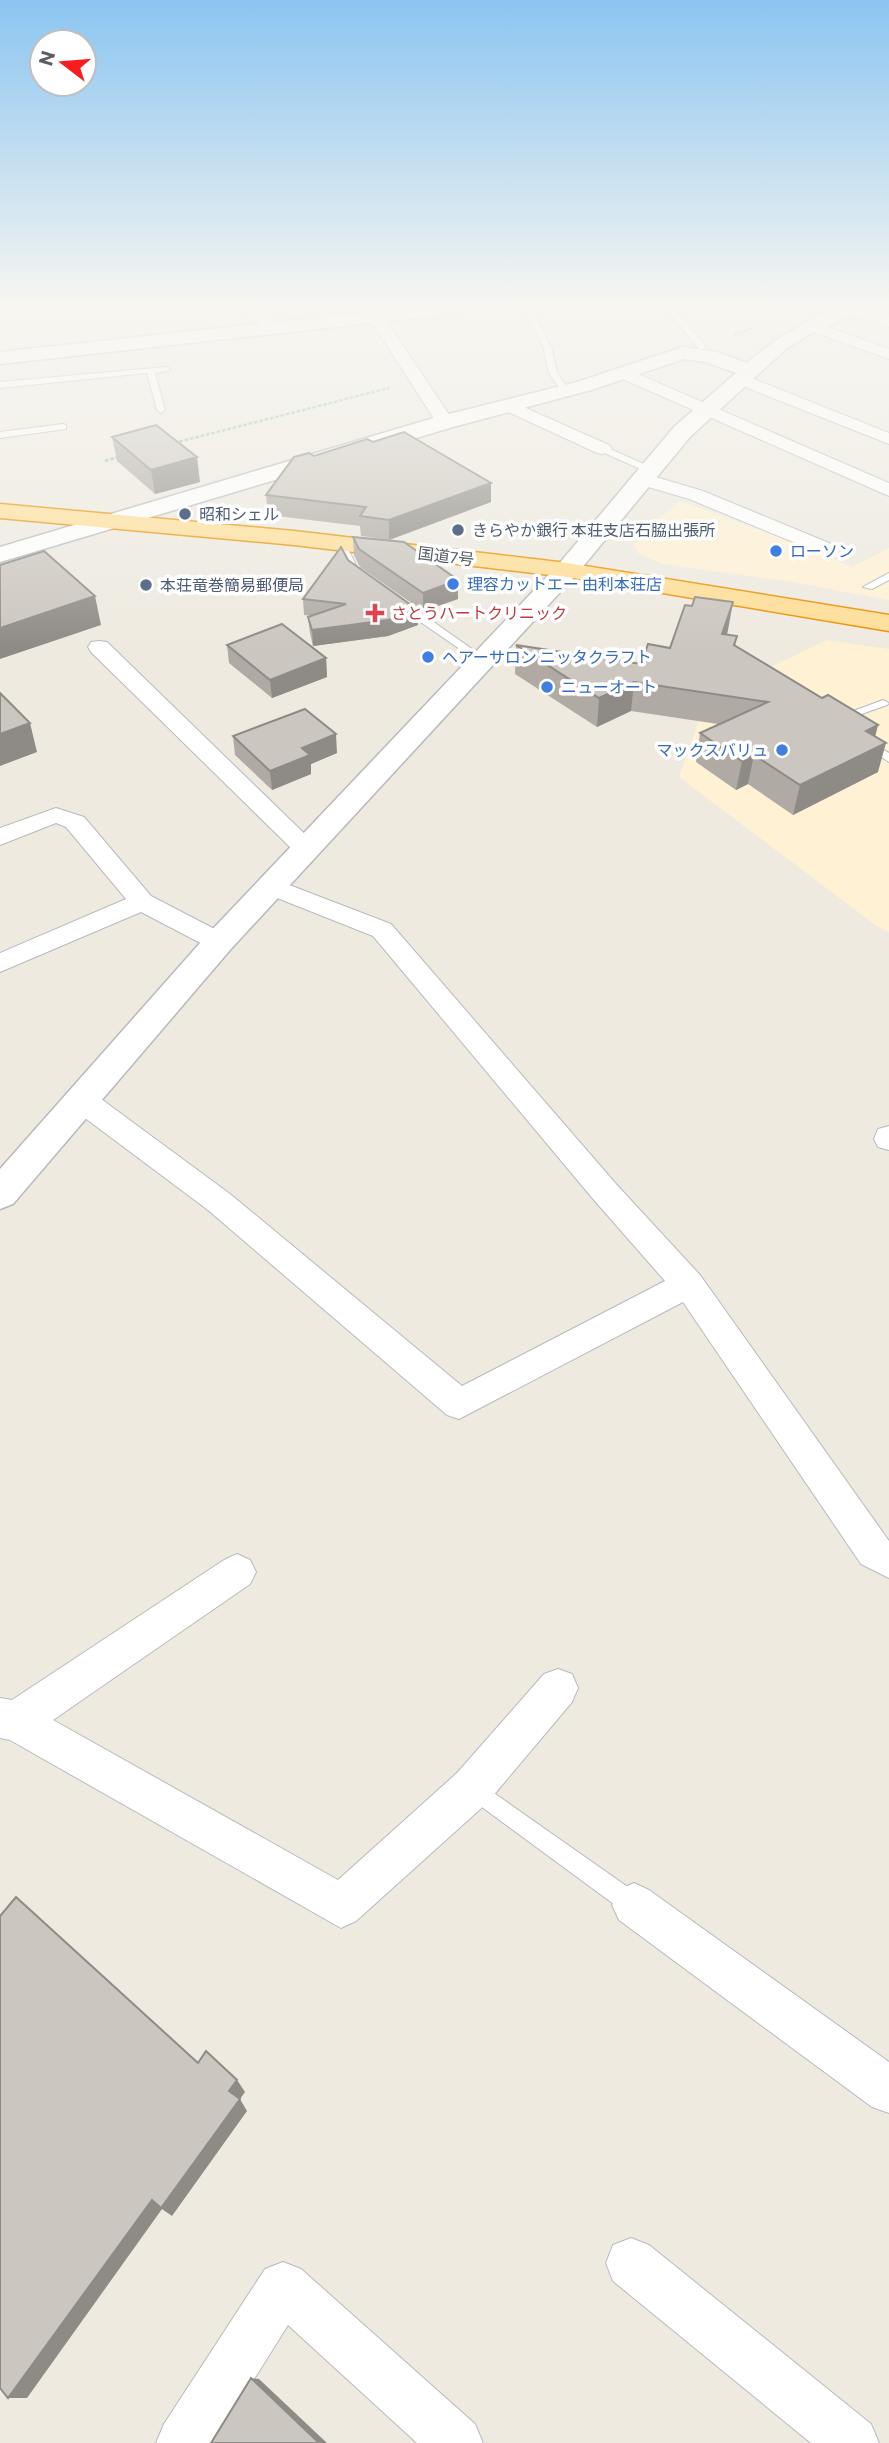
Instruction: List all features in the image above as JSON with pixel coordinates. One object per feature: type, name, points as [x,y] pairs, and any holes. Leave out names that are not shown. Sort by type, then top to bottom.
[{"type":"highway","name":"国道7号","points":[[0,510],[341,543],[567,570],[889,623]]},
{"type":"street","points":[[0,555],[445,422]]},
{"type":"street","points":[[545,422],[603,449]]},
{"type":"street","points":[[4,1183],[83,1101],[219,942],[567,570],[692,422]]},
{"type":"street","points":[[733,422],[889,490]]},
{"type":"street","points":[[782,443],[837,422]]},
{"type":"street","points":[[847,422],[889,439]]},
{"type":"street","points":[[646,475],[822,547]]},
{"type":"street","points":[[99,647],[306,849]]},
{"type":"street","points":[[0,837],[56,815],[75,822],[142,902],[219,942]]},
{"type":"street","points":[[271,886],[382,930],[596,1182],[688,1284],[874,1552],[889,1561]]},
{"type":"street","points":[[0,962],[142,902]]},
{"type":"street","points":[[83,1101],[219,1202],[459,1404],[688,1284]]},
{"type":"street","points":[[237,1572],[8,1720],[341,1906],[472,1788],[558,1688]]},
{"type":"street","points":[[634,1905],[889,2090]]},
{"type":"street","points":[[631,2263],[852,2443]]},
{"type":"street","points":[[183,2443],[282,2287],[456,2443]]},
{"type":"lane","points":[[0,435],[63,427]]},
{"type":"lane","points":[[603,449],[646,475]]},
{"type":"lane","points":[[341,543],[354,570],[375,585]]},
{"type":"lane","points":[[889,576],[868,587],[889,591]]},
{"type":"lane","points":[[386,593],[481,659]]},
{"type":"lane","points":[[844,729],[833,721],[887,703]]},
{"type":"lane","points":[[855,736],[889,758]]},
{"type":"lane","points":[[472,1788],[634,1905]]},
{"type":"path","points":[[170,444],[255,422]]},
{"type":"path","points":[[105,461],[131,454]]},
{"type":"shaded area","points":[[681,501],[756,529],[769,531],[852,567],[889,548],[889,600],[786,581],[662,564],[638,553],[634,545],[655,521]]},
{"type":"shaded area","points":[[827,640],[889,649],[889,932],[878,927],[679,777],[701,714],[712,695]]},
{"type":"building","points":[[156,425],[197,457],[151,470],[112,437]]},
{"type":"building","points":[[404,432],[491,483],[389,520],[360,516],[366,507],[266,495],[294,457],[309,453],[314,456],[367,439],[373,442]]},
{"type":"building","points":[[353,537],[404,542],[458,580],[423,593],[359,549]]},
{"type":"building","points":[[341,547],[348,560],[418,610],[388,620],[312,630],[308,617],[346,604],[303,599]]},
{"type":"building","points":[[44,551],[95,596],[0,628],[0,565]]},
{"type":"building","points":[[695,597],[733,602],[722,634],[737,636],[734,645],[822,698],[828,695],[878,725],[866,731],[886,743],[800,785],[754,755],[742,761],[700,733],[768,702],[634,682],[599,698],[516,645],[641,664],[648,644],[670,648],[685,605],[692,606]]},
{"type":"building","points":[[282,624],[326,658],[270,680],[227,645]]},
{"type":"building","points":[[0,693],[30,723],[0,734]]},
{"type":"building","points":[[305,709],[336,734],[302,748],[310,755],[270,771],[233,736]]},
{"type":"building","points":[[16,1897],[198,2063],[206,2051],[237,2080],[229,2091],[240,2099],[161,2208],[152,2200],[8,2398],[0,2388],[0,1916]]},
{"type":"building","points":[[251,2378],[319,2443],[211,2443]]},
{"type":"place","name":"昭和シェル","points":[[185,514]]},
{"type":"place","name":"きらやか銀行 本荘支店石脇出張所","points":[[458,530]]},
{"type":"place","name":"ローソン","points":[[776,551]]},
{"type":"place","name":"理容カットエー 由利本荘店","points":[[453,584]]},
{"type":"place","name":"本荘竜巻簡易郵便局","points":[[146,585]]},
{"type":"place","name":"さとうハートクリニック","points":[[375,613]]},
{"type":"place","name":"ヘアーサロン ニッタクラフト","points":[[428,657]]},
{"type":"place","name":"ニューオート","points":[[547,687]]},
{"type":"place","name":"マックスバリュ","points":[[782,750]]}]
